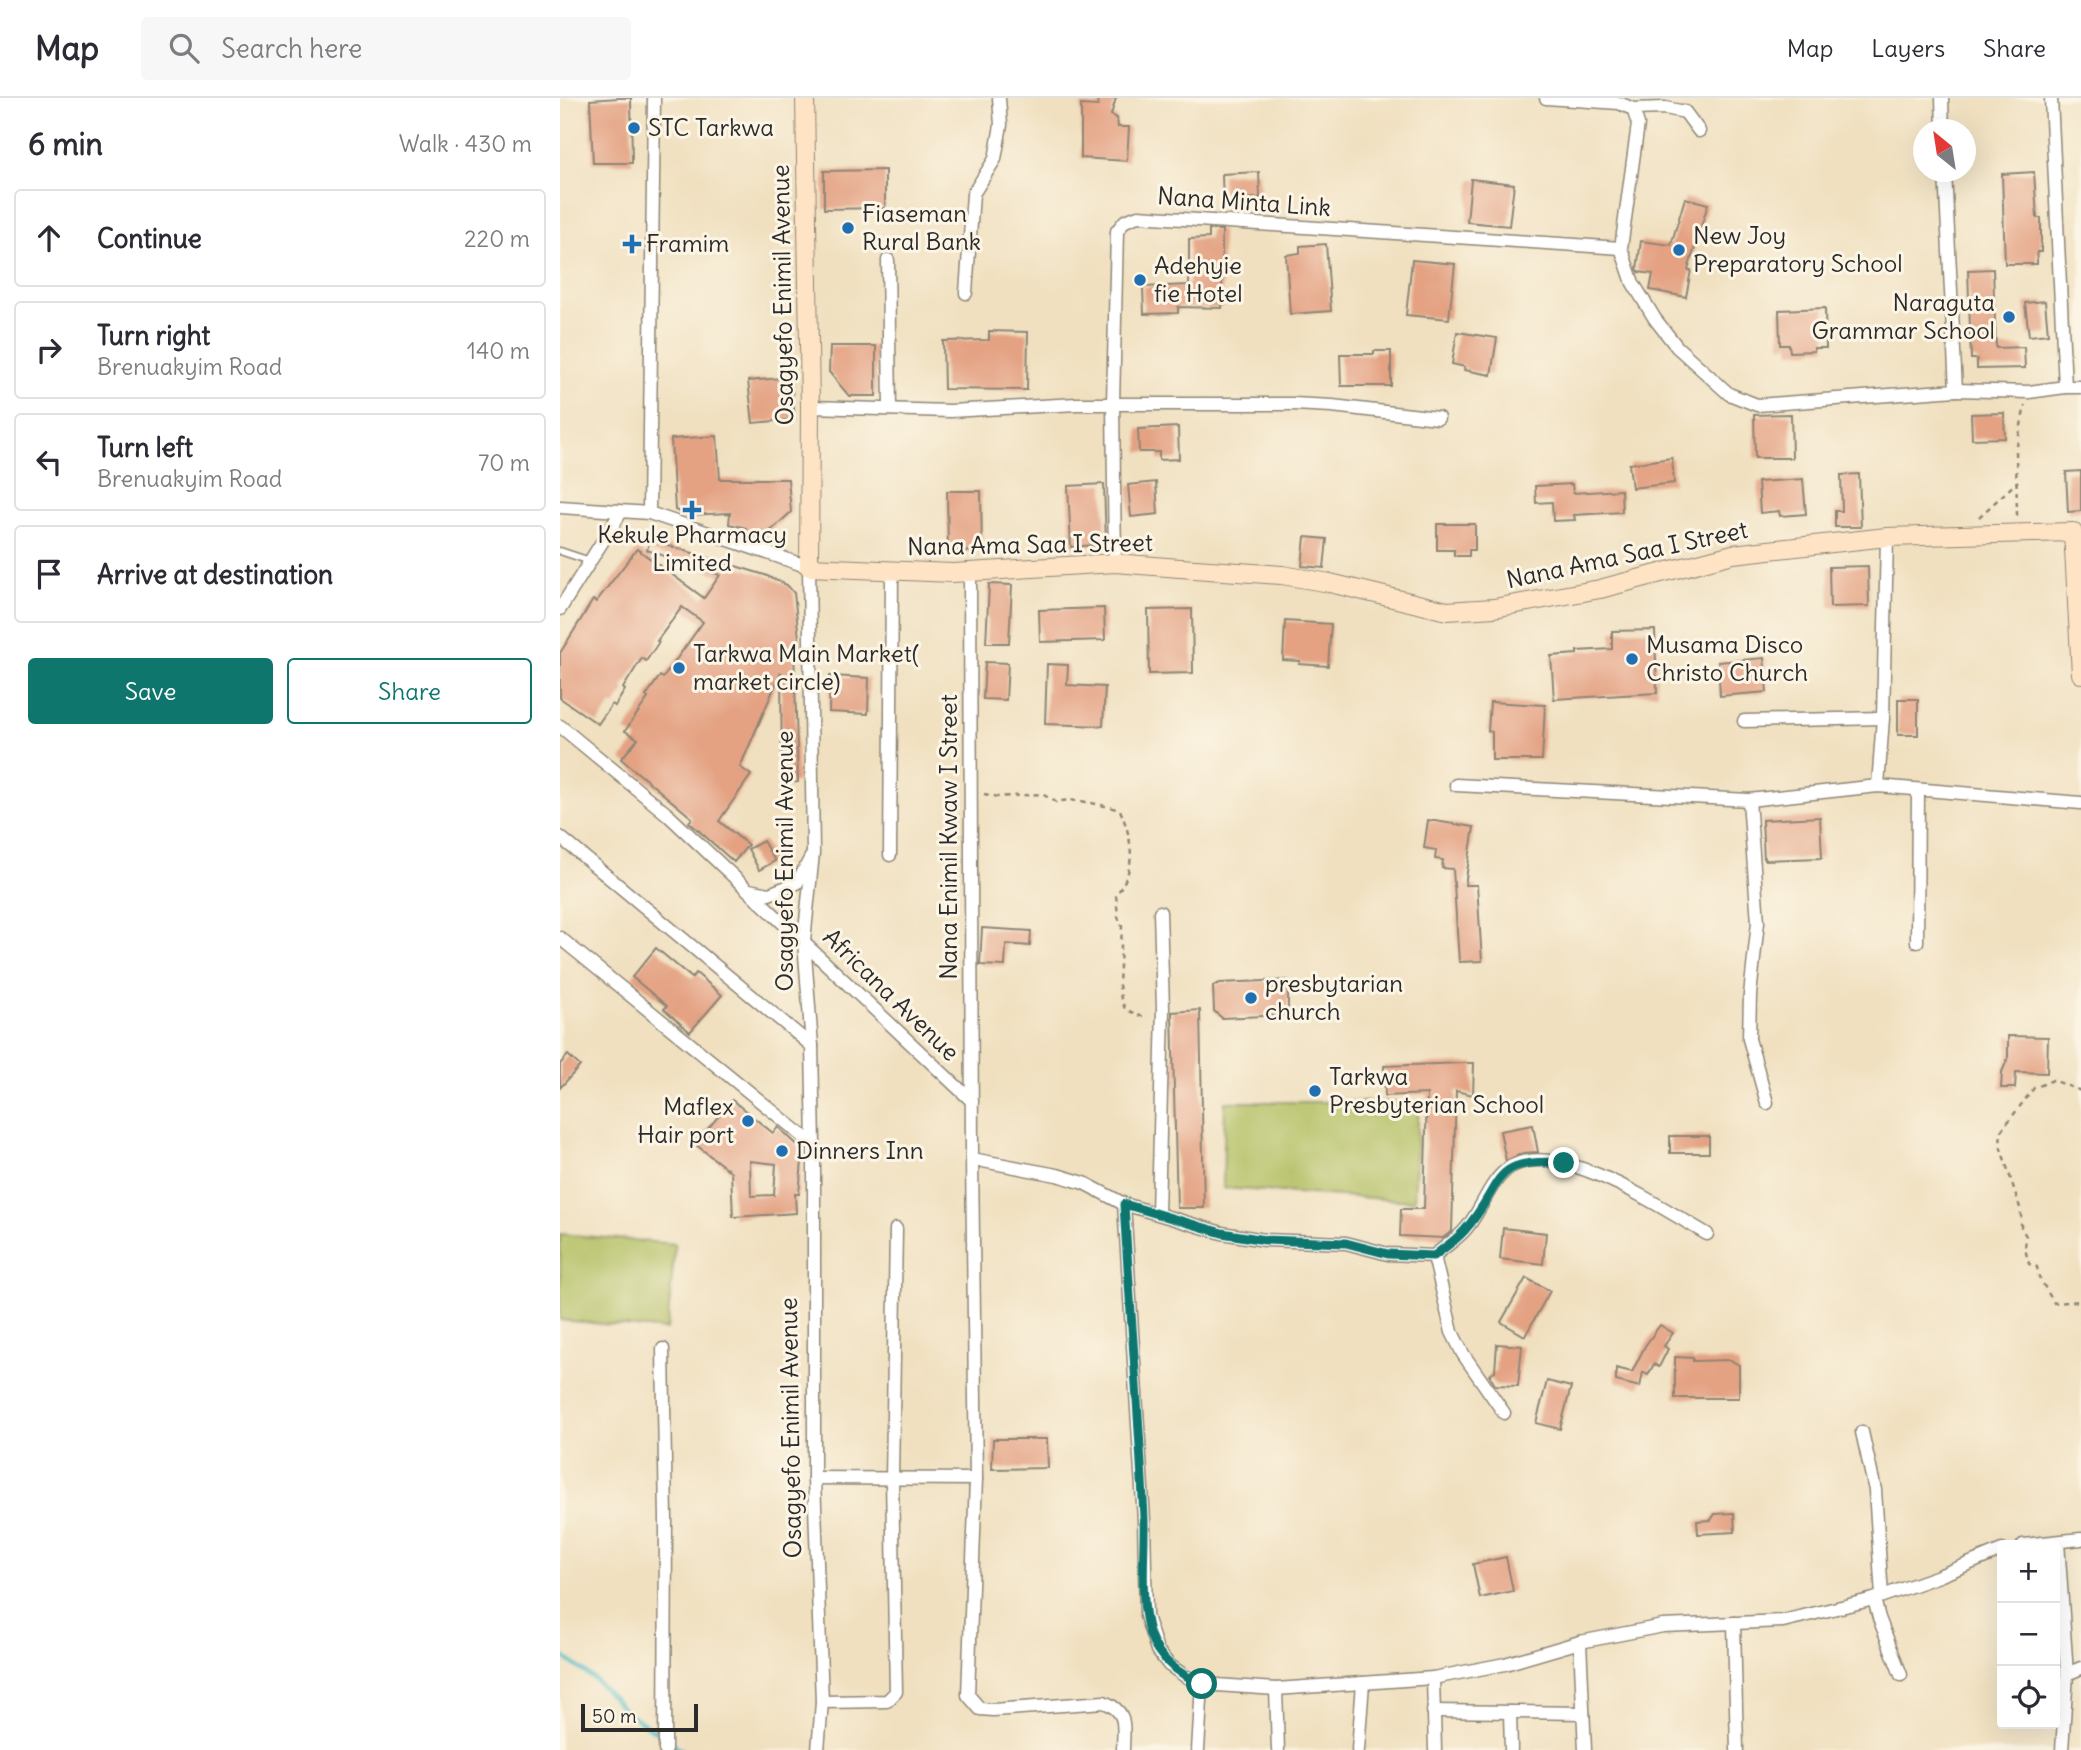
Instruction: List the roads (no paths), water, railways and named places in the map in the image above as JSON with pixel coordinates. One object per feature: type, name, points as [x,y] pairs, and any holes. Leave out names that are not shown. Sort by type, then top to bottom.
[{"type":"street","points":[[649,513],[654,98]]},
{"type":"street","name":"Osagyefo Enimil Avenue","points":[[805,98],[813,853],[804,941],[812,1046],[814,1145],[814,1478],[822,1702],[818,1750]]},
{"type":"street","points":[[966,293],[973,194],[995,159],[1001,125],[999,98]]},
{"type":"street","points":[[1546,98],[1619,103],[1633,109],[1665,108],[1685,112],[1699,131]]},
{"type":"street","points":[[1942,98],[1943,119]]},
{"type":"street","points":[[2051,98],[2065,387]]},
{"type":"street","points":[[1633,109],[1638,124],[1621,248],[1633,283],[1655,319],[1677,347],[1729,394],[1757,405],[1956,390],[2029,392],[2081,387]]},
{"type":"street","points":[[1946,182],[1956,390]]},
{"type":"street","name":"Nana Minta Link","points":[[1115,563],[1113,404],[1117,231],[1125,221],[1138,216],[1621,248]]},
{"type":"street","points":[[888,260],[890,409]]},
{"type":"street","points":[[810,407],[950,411],[1077,404],[1319,405],[1438,418]]},
{"type":"street","points":[[560,507],[649,513],[808,567]]},
{"type":"street","points":[[560,609],[621,512]]},
{"type":"street","points":[[2077,532],[2081,674]]},
{"type":"street","name":"Nana Ama Saa I Street","points":[[808,567],[970,573],[1115,563],[1282,575],[1330,583],[1447,611],[1494,608],[1600,589],[1733,554],[1887,537],[2077,532]]},
{"type":"street","points":[[1878,786],[1883,718],[1887,537]]},
{"type":"street","points":[[890,855],[892,572]]},
{"type":"street","name":"Nana Enimil Kwaw I Street","points":[[970,573],[976,1479],[968,1695],[979,1709],[993,1710],[1104,1702],[1116,1707],[1123,1714],[1123,1750]]},
{"type":"street","points":[[1744,721],[1883,718]]},
{"type":"street","name":"Africana Avenue","points":[[560,726],[667,814],[972,1101]]},
{"type":"street","points":[[1456,785],[1749,800],[1878,786],[2081,803]]},
{"type":"street","points":[[1917,942],[1918,790]]},
{"type":"street","points":[[1749,800],[1758,922],[1750,995],[1749,1039],[1767,1104]]},
{"type":"street","points":[[560,837],[812,1046]]},
{"type":"street","points":[[748,890],[769,894],[797,883],[813,853]]},
{"type":"street","points":[[1158,1214],[1163,1030],[1160,912]]},
{"type":"street","points":[[560,938],[814,1145]]},
{"type":"street","points":[[972,1159],[1057,1175],[1084,1183],[1124,1204],[1222,1233],[1346,1243],[1388,1254],[1434,1256],[1464,1231],[1507,1170],[1519,1164],[1540,1161],[1564,1163],[1596,1173],[1707,1234]]},
{"type":"street","points":[[1124,1204],[1144,1520],[1146,1616],[1157,1650],[1169,1665],[1202,1684],[1276,1689],[1433,1678],[1505,1664],[1580,1643],[1663,1626],[1783,1621],[1878,1597],[1997,1552]]},
{"type":"street","points":[[822,1702],[887,1702],[896,1692],[892,1479],[896,1229]]},
{"type":"street","points":[[1434,1256],[1452,1332],[1463,1354],[1504,1413]]},
{"type":"street","points":[[663,1349],[666,1519],[665,1748]]},
{"type":"street","points":[[1862,1432],[1875,1490],[1879,1618],[1901,1675]]},
{"type":"street","points":[[814,1478],[976,1479]]},
{"type":"street","points":[[2060,1542],[2081,1539]]},
{"type":"street","points":[[2060,1571],[2067,1674],[2062,1750]]},
{"type":"street","points":[[1734,1623],[1737,1750]]},
{"type":"street","points":[[1580,1643],[1585,1750]]},
{"type":"street","points":[[2067,1674],[2081,1668]]},
{"type":"street","points":[[1433,1678],[1434,1750]]},
{"type":"street","points":[[1358,1750],[1363,1683]]},
{"type":"street","points":[[1198,1750],[1202,1684]]},
{"type":"street","points":[[1276,1689],[1278,1750]]},
{"type":"street","points":[[1433,1712],[1583,1713]]},
{"type":"street","points":[[1510,1712],[1511,1750]]},
{"type":"lane","points":[[560,551],[590,561]]},
{"type":"waterway","points":[[560,1654],[594,1679],[627,1712],[682,1750]]},
{"type":"place","name":"STC Tarkwa","points":[[634,128]]},
{"type":"place","name":"Fiaseman Rural Bank","points":[[848,228]]},
{"type":"place","name":"Framim","points":[[632,244]]},
{"type":"place","name":"New Joy Preparatory School","points":[[1679,250]]},
{"type":"place","name":"Adehyie fie Hotel","points":[[1140,280]]},
{"type":"place","name":"Naraguta Grammar School","points":[[2009,317]]},
{"type":"place","name":"Kekule Pharmacy Limited","points":[[692,510]]},
{"type":"place","name":"Musama Disco Christo Church","points":[[1632,659]]},
{"type":"place","name":"Tarkwa Main Market( market circle)","points":[[679,668]]},
{"type":"place","name":"presbytarian church","points":[[1251,998]]},
{"type":"place","name":"Tarkwa Presbyterian School","points":[[1315,1091]]},
{"type":"place","name":"Maflex Hair port","points":[[748,1121]]},
{"type":"place","name":"Dinners Inn","points":[[782,1151]]}]
